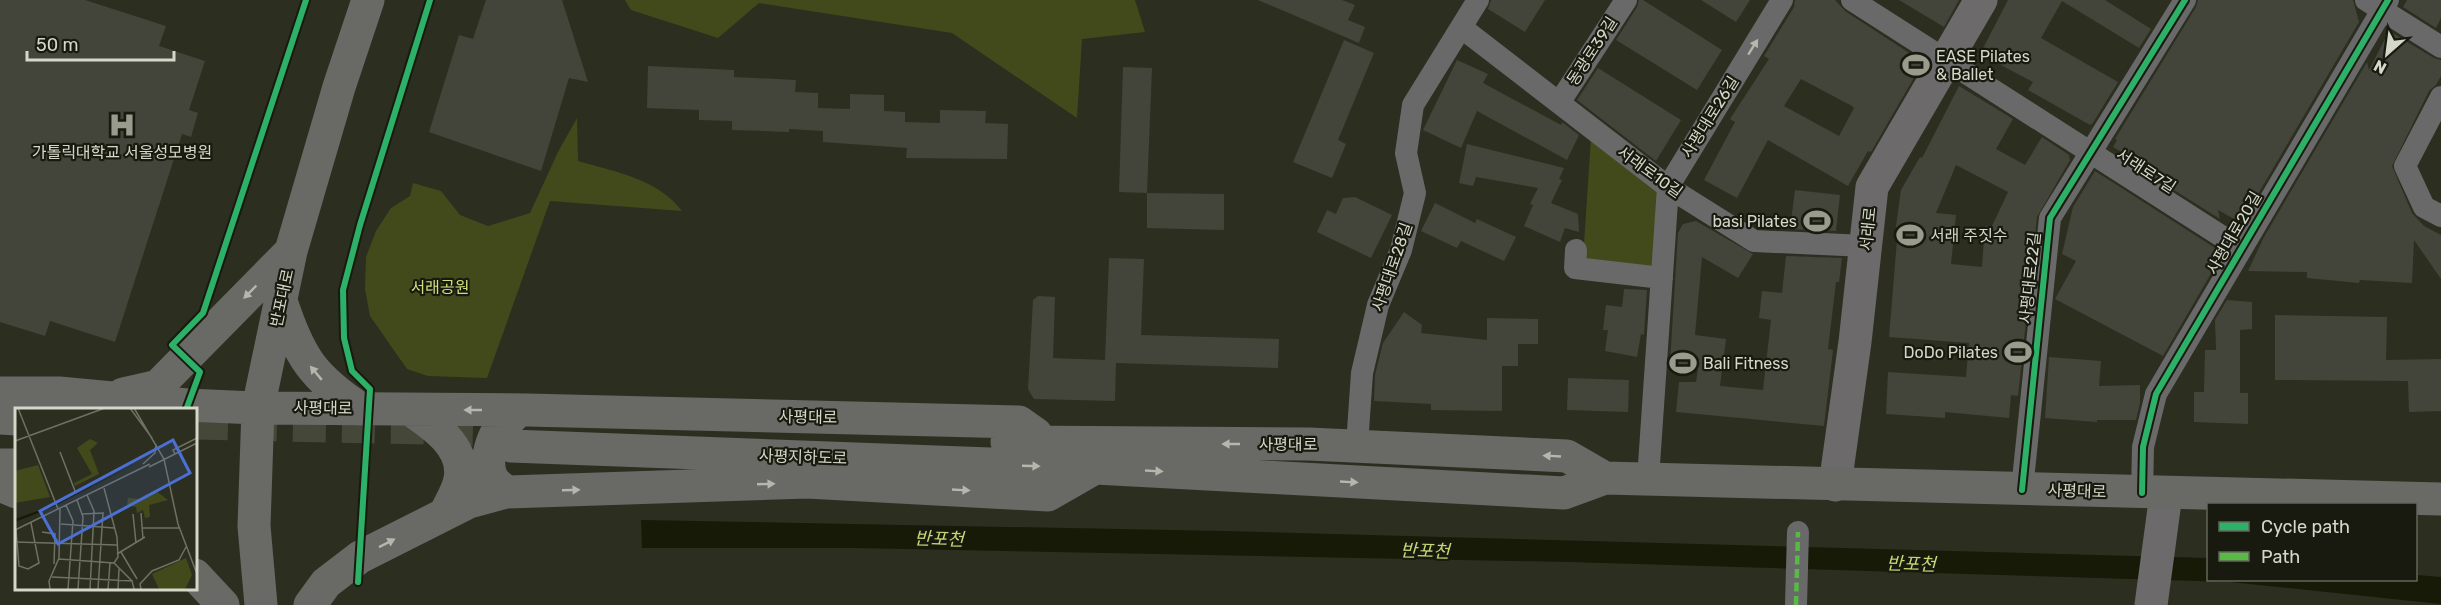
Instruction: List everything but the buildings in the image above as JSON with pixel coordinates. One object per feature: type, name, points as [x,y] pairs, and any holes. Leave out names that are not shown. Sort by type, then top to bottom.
[{"type":"main road","name":"반포대로","points":[[261,605],[254,526],[258,408],[291,251],[339,87],[368,0]]},
{"type":"main road","points":[[0,393],[59,393],[104,404],[158,386],[291,251]]},
{"type":"main road","points":[[281,301],[289,326],[312,370],[328,387],[361,409]]},
{"type":"main road","name":"사평대로","points":[[104,404],[411,410],[517,429],[1019,423],[1050,443],[1357,445],[1567,456],[1605,478]]},
{"type":"main road","points":[[411,410],[440,430],[457,454],[461,478],[445,514]]},
{"type":"main road","points":[[0,418],[15,419]]},
{"type":"main road","points":[[506,492],[492,478],[489,458],[493,440],[505,421],[517,429]]},
{"type":"main road","name":"사평지하도로","points":[[517,429],[1095,468]]},
{"type":"main road","points":[[310,605],[326,583],[360,557],[469,502],[506,492],[807,483],[1048,495],[1095,468]]},
{"type":"main road","name":"사평대로","points":[[1095,468],[1564,493],[1605,478],[2441,499]]},
{"type":"main road","points":[[0,485],[15,492]]},
{"type":"main road","points":[[196,576],[223,605]]},
{"type":"street","name":"사평대로28길","points":[[1357,445],[1362,373],[1377,305],[1401,250],[1415,193],[1406,153],[1413,105],[1478,0]]},
{"type":"street","name":"동광로39길","points":[[1559,103],[1626,0]]},
{"type":"street","name":"사평대로26길","points":[[1648,479],[1668,187],[1782,0]]},
{"type":"street","name":"서래로7길","points":[[1852,0],[2240,248]]},
{"type":"street","name":"서래로","points":[[1835,484],[1855,342],[1872,187],[1981,0]]},
{"type":"street","name":"사평대로22길","points":[[2022,490],[2050,218],[2186,0]]},
{"type":"street","points":[[2378,3],[2441,47]]},
{"type":"street","name":"사평대로20길","points":[[2154,493],[2143,447],[2156,394],[2240,248],[2347,72],[2378,3]]},
{"type":"street","name":"서래로10길","points":[[1462,28],[1668,187],[1754,241],[1866,246]]},
{"type":"street","points":[[2441,97],[2405,166],[2424,207],[2441,216]]},
{"type":"street","points":[[1576,250],[1575,268],[1662,278]]},
{"type":"street","points":[[2151,605],[2159,554],[2154,493]]},
{"type":"street","points":[[1796,605],[1798,532]]},
{"type":"green space","points":[[625,0],[1135,0],[1145,32],[1082,39],[1077,118],[952,33],[759,3],[718,38],[631,10]]},
{"type":"green space","name":"서래공원","points":[[577,118],[578,161],[621,173],[649,184],[672,200],[682,211],[550,201],[487,378],[428,376],[407,369],[370,316],[365,289],[366,257],[376,231],[391,208],[410,196],[413,183],[441,191],[460,215],[488,226],[530,213],[558,152]]},
{"type":"green space","points":[[1591,137],[1659,191],[1655,269],[1583,260]]},
{"type":"water","name":"반포천","points":[[641,520],[1223,531],[2207,558],[2207,581],[2417,581],[2417,575],[2441,577],[2441,604],[2230,582],[1570,562],[854,548],[642,548]]},
{"type":"tunnel","points":[[196,423],[511,430]]},
{"type":"marked path","points":[[1796,605],[1798,532]]},
{"type":"cycle path","points":[[187,408],[200,372],[172,345],[203,313],[306,0]]},
{"type":"cycle path","points":[[358,582],[370,389],[352,371],[344,338],[343,290],[360,225],[430,0]]},
{"type":"cycle path","points":[[2022,490],[2050,218],[2185,0]]},
{"type":"cycle path","points":[[2142,493],[2143,447],[2156,394],[2388,0]]},
{"type":"place","name":"EASE Pilates & Ballet","points":[[1916,65]]},
{"type":"place","name":"가톨릭대학교 서울성모병원","points":[[122,125]]},
{"type":"place","name":"basi Pilates","points":[[1817,221]]},
{"type":"place","name":"서래 주짓수","points":[[1910,235]]},
{"type":"place","name":"DoDo Pilates","points":[[2018,352]]},
{"type":"place","name":"Bali Fitness","points":[[1683,363]]}]
